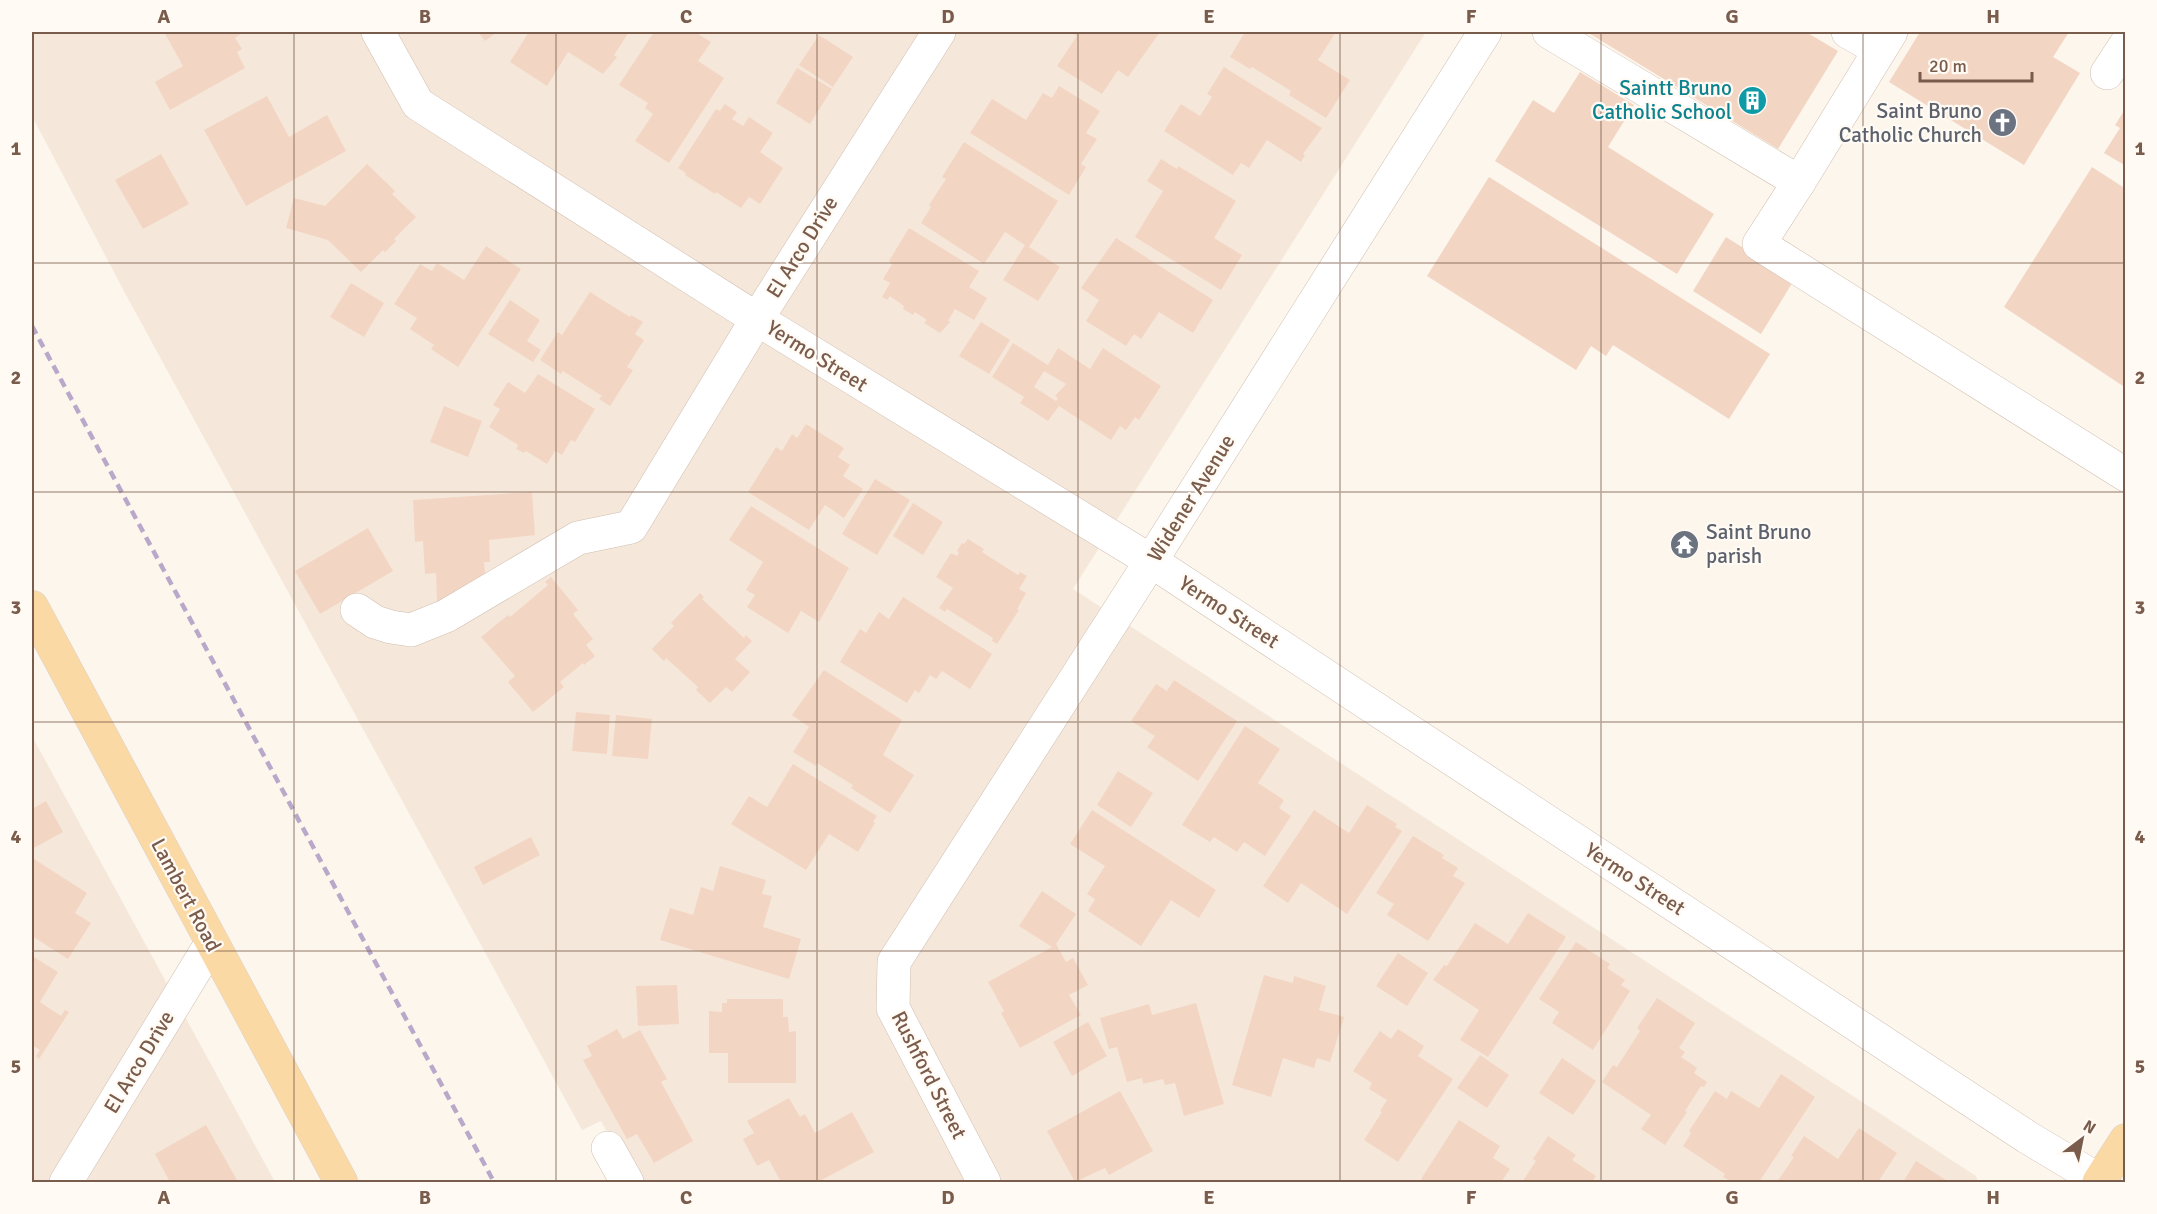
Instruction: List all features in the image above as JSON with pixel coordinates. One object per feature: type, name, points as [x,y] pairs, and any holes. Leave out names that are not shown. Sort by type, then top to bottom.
[{"type":"main road","name":"Lambert Road","points":[[32,607],[340,1182]]},
{"type":"main road","points":[[2100,1182],[2126,1140]]},
{"type":"street","name":"Yermo Street","points":[[378,32],[418,104],[757,319],[1151,561],[2027,1137],[2100,1182]]},
{"type":"street","name":"El Arco Drive","points":[[357,610],[375,622],[411,630],[446,616],[578,538],[631,527],[757,319],[939,32]]},
{"type":"street","name":"Widener Avenue","points":[[894,962],[1151,561],[1485,32]]},
{"type":"street","points":[[1549,32],[1799,182]]},
{"type":"street","points":[[1848,32],[1885,41],[1759,244],[2126,475]]},
{"type":"street","points":[[2107,73],[2126,44]]},
{"type":"street","name":"El Arco Drive","points":[[66,1182],[212,942]]},
{"type":"street","name":"Rushford Street","points":[[894,962],[893,1008],[984,1182]]},
{"type":"street","points":[[608,1148],[627,1182]]},
{"type":"shaded area","points":[[32,32],[1426,32],[1073,589],[1976,1176],[1978,1182],[634,1182],[601,1121],[582,1130],[126,295],[32,116]]},
{"type":"shaded area","points":[[32,736],[237,1112],[275,1182],[32,1182]]},
{"type":"building","points":[[164,32],[241,32],[235,38],[242,49],[237,52],[245,68],[170,110],[155,82],[183,66]]},
{"type":"building","points":[[478,32],[497,32],[485,41]]},
{"type":"building","points":[[529,32],[629,32],[614,55],[617,57],[603,74],[568,52],[547,86],[510,62]]},
{"type":"building","points":[[654,32],[695,32],[711,42],[698,61],[724,78],[669,163],[635,141],[653,114],[645,108],[648,103],[619,85]]},
{"type":"building","points":[[1070,32],[1160,32],[1128,77],[1118,70],[1102,94],[1057,66],[1077,36]]},
{"type":"building","points":[[1245,32],[1336,32],[1318,60],[1350,80],[1326,118],[1289,95],[1291,91],[1252,67],[1250,69],[1230,57]]},
{"type":"building","name":"Saintt Bruno Catholic School","points":[[1587,32],[1806,32],[1838,51],[1778,149]]},
{"type":"building","name":"Saint Bruno Catholic Church","points":[[1920,32],[2069,32],[2053,57],[2080,73],[2024,165],[1889,82]]},
{"type":"building","points":[[819,35],[853,57],[833,87],[799,65]]},
{"type":"building","points":[[1224,67],[1322,128],[1303,154],[1305,155],[1301,162],[1267,140],[1249,168],[1241,163],[1233,175],[1164,131],[1181,104],[1200,116],[1212,97],[1207,94]]},
{"type":"building","points":[[797,68],[832,89],[810,124],[776,103]]},
{"type":"building","points":[[1580,72],[1634,105],[1608,147],[1714,214],[1677,274],[1495,161],[1533,100],[1554,113]]},
{"type":"building","points":[[1059,86],[1100,111],[1086,133],[1097,139],[1081,164],[1086,167],[1069,195],[970,133],[992,99],[1026,120],[1043,93],[1052,98]]},
{"type":"building","points":[[267,96],[289,137],[327,115],[346,151],[246,206],[204,130]]},
{"type":"building","points":[[725,104],[737,112],[732,119],[743,126],[749,117],[773,133],[760,152],[783,168],[760,204],[749,197],[741,208],[685,175],[686,173],[678,168],[716,109],[720,111]]},
{"type":"building","points":[[2126,108],[2126,166],[2104,153],[2120,128],[2115,125]]},
{"type":"building","points":[[964,142],[1058,201],[1029,247],[1060,267],[1038,301],[1003,280],[1025,245],[1005,232],[984,264],[921,223],[931,207],[929,205],[946,179],[942,177]]},
{"type":"building","points":[[161,154],[189,204],[143,229],[115,180]]},
{"type":"building","points":[[1161,159],[1177,169],[1178,166],[1236,201],[1214,238],[1242,255],[1221,290],[1135,237],[1163,191],[1147,181]]},
{"type":"building","points":[[367,164],[395,191],[392,194],[416,217],[394,239],[396,241],[385,252],[383,250],[361,272],[328,240],[286,228],[294,198],[325,206]]},
{"type":"building","points":[[2092,167],[2126,189],[2126,388],[2004,307]]},
{"type":"building","points":[[1489,177],[1770,354],[1729,419],[1613,345],[1606,356],[1591,346],[1576,370],[1427,276]]},
{"type":"building","points":[[909,228],[979,271],[969,287],[987,298],[974,320],[955,309],[948,321],[950,322],[940,333],[924,323],[927,320],[915,312],[913,315],[903,309],[904,306],[890,296],[887,300],[882,297],[890,283],[883,279],[892,264],[889,261]]},
{"type":"building","points":[[1726,237],[1794,280],[1761,334],[1693,291]]},
{"type":"building","points":[[1116,238],[1213,300],[1193,333],[1159,312],[1141,339],[1134,334],[1126,346],[1086,321],[1099,300],[1081,288]]},
{"type":"building","points":[[486,246],[521,269],[458,367],[431,349],[434,345],[410,329],[417,318],[394,304],[420,264],[432,271],[437,263],[464,280]]},
{"type":"building","points":[[351,283],[384,303],[364,337],[330,317]]},
{"type":"building","points":[[590,292],[630,317],[631,315],[643,322],[635,334],[644,340],[627,367],[633,370],[610,406],[599,399],[602,396],[563,371],[561,374],[540,360],[558,332],[562,335]]},
{"type":"building","points":[[510,300],[540,320],[527,341],[541,350],[533,362],[488,334]]},
{"type":"building","points":[[981,322],[1010,340],[989,374],[959,356]]},
{"type":"building","points":[[1013,343],[1048,365],[1058,348],[1090,369],[1103,348],[1161,386],[1139,420],[1135,417],[1126,430],[1120,426],[1111,440],[1059,406],[1048,421],[1020,403],[1024,397],[992,377]],"holes":[[[1044,371],[1066,384],[1055,396],[1058,398],[1056,401],[1034,387]]]},
{"type":"building","points":[[538,374],[595,409],[575,442],[571,440],[562,455],[555,451],[547,464],[526,451],[524,453],[516,449],[518,445],[489,427],[500,409],[493,405],[508,382],[525,393]]},
{"type":"building","points":[[444,406],[482,421],[468,457],[430,442]]},
{"type":"building","points":[[806,424],[844,448],[838,457],[850,465],[843,476],[863,489],[844,518],[825,505],[809,530],[748,492],[776,447],[782,451],[792,434],[797,438]]},
{"type":"building","points":[[875,479],[910,500],[877,555],[842,534]]},
{"type":"building","points":[[532,492],[535,535],[489,540],[490,562],[484,562],[486,584],[470,599],[437,601],[436,573],[425,574],[423,541],[415,542],[413,500]]},
{"type":"building","points":[[913,503],[943,522],[923,555],[893,536]]},
{"type":"building","points":[[751,506],[849,568],[819,622],[801,611],[788,633],[747,607],[755,595],[746,590],[763,562],[729,540]]},
{"type":"building","points":[[368,528],[393,571],[320,614],[295,571]]},
{"type":"building","points":[[968,539],[984,549],[982,552],[1018,575],[1020,572],[1027,576],[1019,589],[1026,593],[1017,609],[1019,610],[997,644],[992,641],[993,638],[947,609],[945,612],[939,608],[953,588],[936,577],[951,553],[957,556],[962,543],[964,544]]},
{"type":"building","points":[[551,577],[578,610],[573,614],[593,639],[586,645],[595,656],[560,682],[564,687],[533,712],[508,682],[515,676],[481,637],[508,615],[510,617],[548,585],[545,582]]},
{"type":"building","points":[[700,593],[704,597],[702,599],[744,638],[746,635],[752,641],[735,659],[750,672],[732,692],[726,687],[710,703],[696,690],[698,687],[666,658],[664,661],[652,649],[674,626],[671,623]]},
{"type":"building","points":[[903,597],[992,654],[970,689],[942,671],[936,679],[930,675],[919,693],[915,690],[907,703],[840,662],[860,629],[866,633],[879,612],[889,619]]},
{"type":"building","points":[[824,670],[902,720],[883,755],[914,775],[890,813],[851,788],[853,785],[817,763],[816,766],[793,752],[809,727],[792,715]]},
{"type":"building","points":[[1174,680],[1237,721],[1198,781],[1147,747],[1155,736],[1131,721],[1156,684],[1167,691]]},
{"type":"building","points":[[576,712],[610,715],[607,754],[572,751]]},
{"type":"building","points":[[616,715],[652,719],[648,759],[612,756]]},
{"type":"building","points":[[1245,726],[1280,749],[1258,783],[1284,800],[1279,808],[1291,816],[1265,856],[1244,842],[1237,852],[1214,837],[1210,842],[1182,825]]},
{"type":"building","points":[[793,764],[877,816],[858,852],[829,834],[806,870],[731,824],[749,796],[767,807]]},
{"type":"building","points":[[1118,771],[1153,793],[1131,827],[1097,805]]},
{"type":"building","points":[[46,801],[63,832],[32,849],[32,809]]},
{"type":"building","points":[[1367,805],[1397,824],[1395,827],[1402,831],[1347,914],[1301,883],[1288,903],[1263,886],[1314,810],[1349,833]]},
{"type":"building","points":[[1092,810],[1216,890],[1199,918],[1171,900],[1141,946],[1088,911],[1095,899],[1087,894],[1105,866],[1070,844]]},
{"type":"building","points":[[1413,836],[1444,855],[1442,858],[1458,868],[1453,876],[1465,883],[1428,941],[1387,915],[1394,904],[1376,893]]},
{"type":"building","points":[[531,837],[540,855],[483,885],[474,867]]},
{"type":"building","points":[[34,859],[87,893],[75,913],[91,923],[68,959],[32,936],[32,864]]},
{"type":"building","points":[[720,866],[766,880],[762,894],[772,896],[763,927],[801,939],[789,979],[660,940],[670,908],[693,915],[701,887],[713,891]]},
{"type":"building","points":[[1042,891],[1076,914],[1056,944],[1066,962],[1073,958],[1088,985],[1069,995],[1081,1015],[1020,1048],[1001,1013],[1004,1011],[988,982],[1052,947],[1019,926]]},
{"type":"building","points":[[1528,913],[1566,937],[1488,1057],[1460,1040],[1479,1010],[1433,980],[1444,965],[1447,966],[1475,923],[1508,944]]},
{"type":"building","points":[[1576,942],[1610,964],[1607,968],[1625,980],[1621,985],[1630,991],[1593,1050],[1552,1023],[1559,1012],[1539,999]]},
{"type":"building","points":[[1398,953],[1428,973],[1407,1006],[1376,986]]},
{"type":"building","points":[[32,956],[58,972],[40,1002],[61,1016],[65,1010],[69,1012],[39,1059],[36,1056],[40,1050],[32,1045]]},
{"type":"building","points":[[1264,975],[1293,983],[1294,976],[1326,986],[1319,1010],[1344,1017],[1330,1062],[1317,1058],[1314,1068],[1283,1058],[1271,1097],[1232,1085]]},
{"type":"building","points":[[677,985],[679,1024],[638,1026],[636,986]]},
{"type":"building","points":[[1657,998],[1695,1023],[1679,1048],[1685,1052],[1681,1057],[1697,1068],[1694,1073],[1707,1082],[1704,1087],[1701,1086],[1665,1145],[1641,1129],[1651,1115],[1602,1082],[1613,1065],[1617,1067],[1640,1031],[1637,1028]]},
{"type":"building","points":[[727,999],[783,999],[783,1017],[788,1017],[789,1032],[796,1031],[796,1083],[728,1083],[728,1053],[709,1053],[709,1011],[722,1012],[722,1003],[727,1003]]},
{"type":"building","points":[[1196,1003],[1224,1104],[1184,1116],[1175,1083],[1165,1085],[1163,1079],[1143,1084],[1142,1078],[1127,1082],[1117,1047],[1109,1049],[1100,1018],[1149,1004],[1152,1015]]},
{"type":"building","points":[[1088,1022],[1107,1056],[1072,1076],[1053,1042]]},
{"type":"building","points":[[617,1029],[623,1039],[640,1030],[667,1079],[661,1082],[693,1141],[654,1163],[637,1134],[627,1139],[583,1060],[592,1056],[587,1046]]},
{"type":"building","points":[[1398,1029],[1424,1046],[1418,1056],[1453,1079],[1398,1162],[1364,1140],[1387,1100],[1369,1089],[1372,1083],[1353,1071],[1380,1031],[1391,1039]]},
{"type":"building","points":[[1480,1055],[1509,1075],[1487,1108],[1457,1088]]},
{"type":"building","points":[[1562,1058],[1596,1081],[1573,1115],[1539,1093]]},
{"type":"building","points":[[1781,1074],[1815,1097],[1759,1182],[1732,1182],[1723,1177],[1725,1174],[1683,1146],[1691,1133],[1689,1131],[1715,1091],[1727,1099],[1731,1091],[1759,1108]]},
{"type":"building","points":[[1120,1091],[1153,1151],[1109,1175],[1105,1168],[1075,1182],[1047,1131]]},
{"type":"building","points":[[789,1098],[800,1117],[805,1114],[815,1133],[852,1112],[874,1152],[818,1182],[781,1182],[769,1160],[757,1166],[743,1139],[754,1133],[747,1121]]},
{"type":"building","points":[[1459,1120],[1500,1146],[1493,1158],[1510,1169],[1501,1182],[1427,1182],[1421,1179]]},
{"type":"building","points":[[206,1125],[238,1182],[170,1182],[155,1154]]},
{"type":"building","points":[[1859,1128],[1897,1153],[1878,1182],[1777,1182],[1794,1157],[1791,1156],[1804,1136],[1838,1159]]},
{"type":"building","points":[[1548,1136],[1576,1155],[1572,1160],[1596,1176],[1592,1182],[1522,1182],[1536,1161],[1533,1159]]},
{"type":"building","points":[[1916,1161],[1949,1182],[1903,1182]]},
{"type":"railway","points":[[32,326],[494,1182]]},
{"type":"place","name":"Saintt Bruno Catholic School","points":[[1753,100]]},
{"type":"place","name":"Saint Bruno Catholic Church","points":[[2003,123]]},
{"type":"place","name":"Saint Bruno parish","points":[[1685,544]]}]
